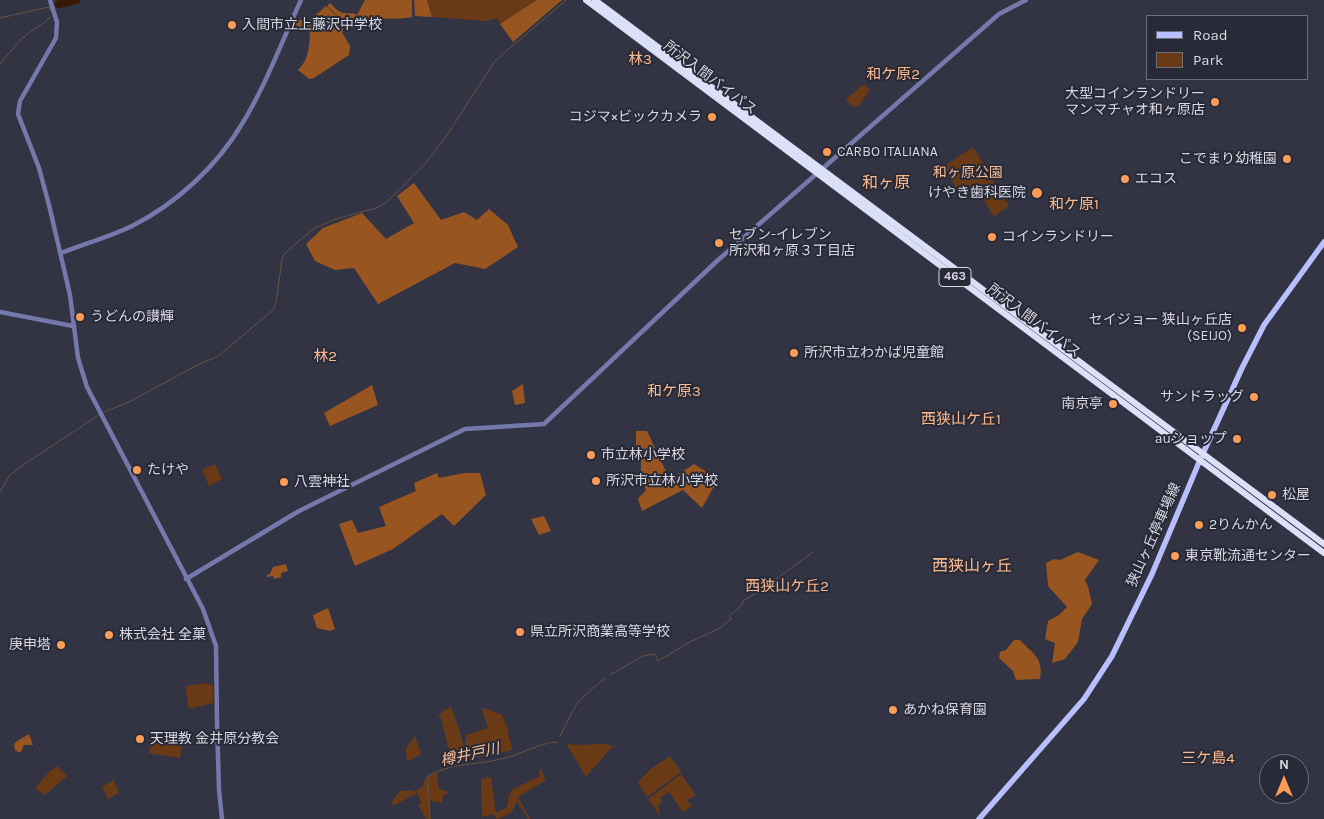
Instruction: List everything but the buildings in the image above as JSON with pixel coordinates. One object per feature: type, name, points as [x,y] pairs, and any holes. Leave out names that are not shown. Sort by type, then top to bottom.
[{"type":"highway","name":"所沢入間バイパス","points":[[586,0],[820,171]]},
{"type":"highway","name":"所沢入間バイパス","points":[[595,0],[1202,457],[1324,544]]},
{"type":"highway","name":"所沢入間バイパス","points":[[1202,457],[1324,553]]},
{"type":"main road","name":"狭山ヶ丘停車場線","points":[[979,819],[1068,718],[1099,677],[1112,656],[1152,574],[1243,366],[1264,325],[1324,242]]},
{"type":"street","points":[[50,0],[57,22],[56,38],[20,101],[18,114],[39,168],[70,295],[78,358],[90,395],[202,609],[216,646],[216,705],[222,819]]},
{"type":"street","points":[[60,253],[133,225],[159,210],[186,189],[206,170],[230,142],[242,124],[260,92],[302,0]]},
{"type":"street","points":[[186,579],[299,512],[465,428],[544,424],[717,261],[999,14],[1026,0]]},
{"type":"street","points":[[0,312],[73,326]]},
{"type":"green space","points":[[427,0],[537,0],[500,24],[497,18],[487,21],[432,17]]},
{"type":"green space","points":[[864,84],[870,90],[858,107],[854,108],[846,99]]},
{"type":"green space","name":"和ヶ原公園","points":[[973,147],[1009,206],[994,217],[977,188],[962,197],[943,167]]},
{"type":"green space","points":[[215,464],[222,479],[209,486],[202,470]]},
{"type":"green space","points":[[207,683],[213,686],[213,703],[189,709],[185,686]]},
{"type":"green space","points":[[451,706],[465,752],[465,759],[452,762],[441,718],[438,715]]},
{"type":"green space","points":[[484,708],[502,715],[509,731],[508,734],[512,748],[511,750],[485,757],[467,757],[466,735],[488,728],[482,709]]},
{"type":"green space","points":[[153,733],[183,737],[180,758],[149,753]]},
{"type":"green space","points":[[415,736],[421,754],[407,762],[406,748]]},
{"type":"green space","points":[[603,744],[613,746],[586,777],[567,745]]},
{"type":"green space","points":[[670,756],[681,772],[647,797],[638,782],[652,768]]},
{"type":"green space","points":[[57,766],[67,776],[45,795],[36,787]]},
{"type":"green space","points":[[450,768],[437,773],[439,789],[448,792],[444,794],[442,803],[430,801],[429,776]]},
{"type":"green space","points":[[541,769],[546,780],[518,797],[530,819],[528,819],[517,801],[512,811],[506,816],[497,819],[493,814],[482,817],[481,779],[491,777],[496,813],[507,807],[509,794],[513,789],[540,776],[539,772]]},
{"type":"green space","points":[[681,774],[696,795],[687,800],[692,806],[683,812],[669,792],[660,797],[662,802],[657,806],[660,812],[659,815],[648,799]]},
{"type":"green space","points":[[428,775],[430,819],[426,819],[418,805],[421,803],[417,793],[393,806],[392,802],[400,791],[411,790],[413,792],[423,787]]},
{"type":"green space","points":[[114,780],[119,793],[108,799],[102,787]]},
{"type":"shaded area","points":[[365,0],[412,0],[412,17],[363,19],[347,25],[327,6],[330,3],[340,12],[357,15]]},
{"type":"shaded area","points":[[414,0],[427,0],[432,17],[415,16]]},
{"type":"shaded area","points":[[537,0],[562,0],[513,42],[500,24]]},
{"type":"shaded area","points":[[326,6],[345,24],[342,32],[350,46],[349,55],[314,78],[309,79],[298,70],[302,66],[309,48],[310,32],[294,25],[298,20],[310,20]]},
{"type":"shaded area","points":[[414,183],[441,220],[464,212],[477,220],[489,209],[508,225],[518,247],[485,269],[455,263],[378,304],[354,268],[335,270],[315,261],[306,244],[323,228],[362,213],[386,239],[414,223],[397,196]]},
{"type":"shaded area","points":[[523,384],[525,403],[515,405],[512,391]]},
{"type":"shaded area","points":[[372,385],[378,405],[330,426],[324,413]]},
{"type":"shaded area","points":[[636,431],[647,431],[670,480],[694,464],[718,479],[702,508],[683,490],[642,511],[638,499],[646,490],[641,475],[641,456],[636,445]]},
{"type":"shaded area","points":[[437,473],[439,478],[464,473],[480,473],[486,495],[454,526],[442,514],[393,549],[355,566],[339,524],[352,520],[358,533],[386,526],[379,507],[416,491],[414,483]]},
{"type":"shaded area","points":[[544,516],[551,531],[539,535],[531,519]]},
{"type":"shaded area","points":[[1078,552],[1099,560],[1085,580],[1092,604],[1082,619],[1078,642],[1065,659],[1052,663],[1055,643],[1045,639],[1048,621],[1059,615],[1067,607],[1048,586],[1046,563],[1054,559],[1060,560]]},
{"type":"shaded area","points":[[286,564],[288,571],[281,573],[281,577],[274,579],[273,576],[267,577],[273,567]]},
{"type":"shaded area","points":[[328,608],[335,629],[330,631],[317,628],[313,615]]},
{"type":"shaded area","points":[[1014,640],[1020,640],[1036,656],[1040,666],[1040,679],[1016,680],[1013,671],[999,658],[1000,652],[1006,650]]},
{"type":"shaded area","points":[[29,734],[33,745],[24,745],[21,752],[15,750],[14,744]]},
{"type":"waterway","points":[[59,4],[76,0]]},
{"type":"waterway","points":[[0,492],[9,476],[23,465],[102,413],[131,401],[199,364],[217,357],[273,310],[276,303],[282,259],[285,253],[313,229],[336,219],[376,208],[394,195],[423,166],[445,138],[495,61],[566,0]]},
{"type":"waterway","points":[[0,18],[49,7],[50,11]]},
{"type":"waterway","points":[[0,64],[21,39],[51,17]]},
{"type":"waterway","name":"樽井戸川","points":[[610,675],[643,656],[655,654],[658,661],[690,642],[720,628],[731,619],[729,616],[742,605],[744,600],[757,593],[813,552]]},
{"type":"waterway","name":"樽井戸川","points":[[560,736],[576,705],[605,678]]},
{"type":"waterway","name":"樽井戸川","points":[[430,819],[428,776],[448,768],[505,758],[544,744],[557,742]]},
{"type":"place","name":"入間市立上藤沢中学校","points":[[232,25]]},
{"type":"place","name":"大型コインランドリー マンマチャオ和ヶ原店","points":[[1215,102]]},
{"type":"place","name":"コジマ×ビックカメラ","points":[[712,117]]},
{"type":"place","name":"CARBO ITALIANA","points":[[827,152]]},
{"type":"place","name":"こでまり幼稚園","points":[[1287,159]]},
{"type":"place","name":"エコス","points":[[1125,179]]},
{"type":"place","name":"けやき歯科医院","points":[[1037,193]]},
{"type":"place","name":"コインランドリー","points":[[992,237]]},
{"type":"place","name":"セブン-イレブン 所沢和ヶ原３丁目店","points":[[719,243]]},
{"type":"place","name":"うどんの讃輝","points":[[80,317]]},
{"type":"place","name":"セイジョー 狭山ヶ丘店 (SEIJO)","points":[[1242,328]]},
{"type":"place","name":"所沢市立わかば児童館","points":[[794,353]]},
{"type":"place","name":"サンドラッグ","points":[[1254,397]]},
{"type":"place","name":"南京亭","points":[[1113,404]]},
{"type":"place","name":"auショップ","points":[[1237,439]]},
{"type":"place","name":"市立林小学校","points":[[591,455]]},
{"type":"place","name":"たけや","points":[[137,470]]},
{"type":"place","name":"所沢市立林小学校","points":[[596,481]]},
{"type":"place","name":"八雲神社","points":[[284,482]]},
{"type":"place","name":"松屋","points":[[1272,495]]},
{"type":"place","name":"2りんかん","points":[[1199,525]]},
{"type":"place","name":"東京靴流通センター","points":[[1175,556]]},
{"type":"place","name":"県立所沢商業高等学校","points":[[520,632]]},
{"type":"place","name":"株式会社 全菓","points":[[109,635]]},
{"type":"place","name":"庚申塔","points":[[61,645]]},
{"type":"place","name":"あかね保育園","points":[[893,710]]},
{"type":"place","name":"天理教 金井原分教会","points":[[140,739]]},
{"type":"district","name":"林3","points":[[640,60]]},
{"type":"district","name":"和ケ原2","points":[[893,75]]},
{"type":"district","name":"和ヶ原","points":[[886,183]]},
{"type":"district","name":"和ケ原1","points":[[1074,205]]},
{"type":"district","name":"林2","points":[[325,357]]},
{"type":"district","name":"和ケ原3","points":[[674,392]]},
{"type":"district","name":"西狭山ケ丘1","points":[[961,420]]},
{"type":"district","name":"西狭山ヶ丘","points":[[972,566]]},
{"type":"district","name":"西狭山ケ丘2","points":[[787,587]]},
{"type":"district","name":"三ケ島4","points":[[1208,759]]}]
